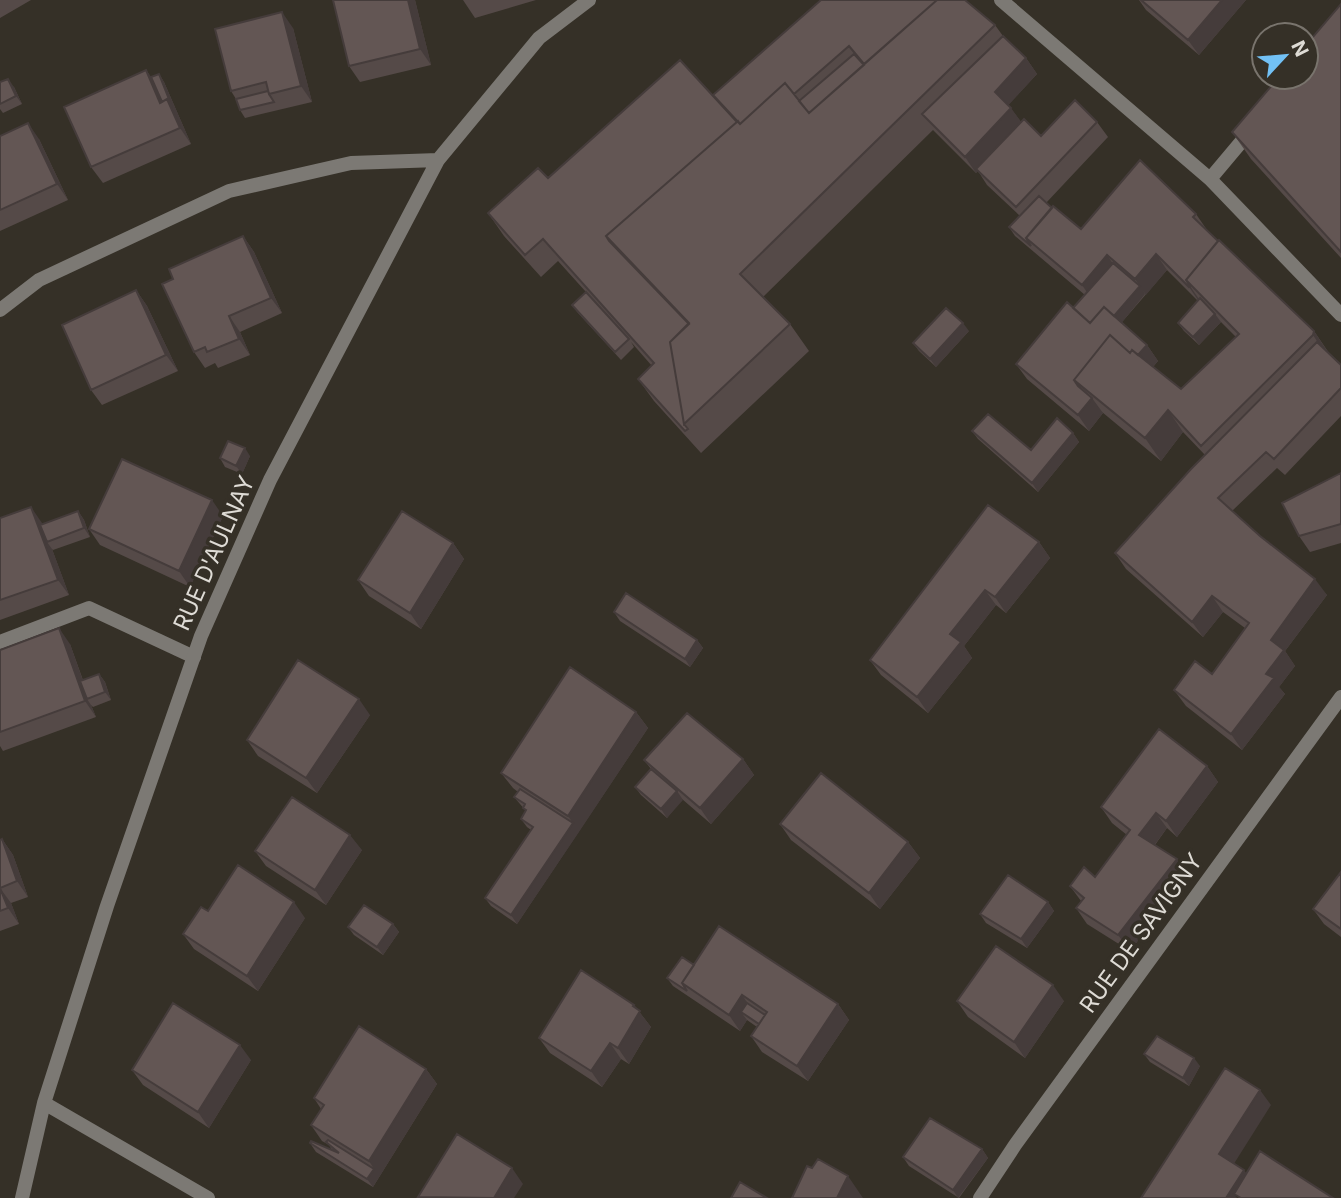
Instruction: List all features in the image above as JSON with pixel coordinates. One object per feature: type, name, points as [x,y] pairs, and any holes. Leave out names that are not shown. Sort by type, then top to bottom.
[{"type":"street","name":"RUE D'AULNAY","points":[[22,1198],[44,1103],[107,906],[194,657],[270,480],[438,160],[539,38],[589,0]]},
{"type":"street","points":[[1001,0],[1210,179],[1341,315]]},
{"type":"street","points":[[1210,179],[1262,118]]},
{"type":"street","points":[[0,310],[39,280],[229,191],[351,163],[438,160]]},
{"type":"street","points":[[0,642],[89,608],[194,657]]},
{"type":"street","name":"RUE DE SAVIGNY","points":[[980,1198],[1015,1145],[1341,697]]},
{"type":"street","points":[[44,1103],[208,1198]]},
{"type":"building","points":[[333,0],[408,0],[420,49],[349,66]]},
{"type":"building","points":[[821,0],[937,0],[864,64],[849,46],[794,94],[785,83],[740,124],[713,95]]},
{"type":"building","points":[[937,0],[965,0],[995,25],[740,274],[790,324],[684,424],[670,342],[689,323],[606,236],[785,83],[809,113]]},
{"type":"building","points":[[1141,0],[1222,0],[1188,40]]},
{"type":"building","points":[[1341,4],[1341,252],[1232,132],[1267,91],[1320,91],[1320,29]]},
{"type":"building","points":[[282,12],[301,86],[269,94],[266,82],[231,91],[215,29]]},
{"type":"building","points":[[1003,36],[1026,58],[995,92],[1011,108],[965,157],[922,114]]},
{"type":"building","points":[[854,54],[864,65],[809,113],[799,101]]},
{"type":"building","points":[[680,60],[737,122],[606,236],[689,324],[670,342],[684,424],[688,429],[685,431],[638,379],[654,363],[543,239],[525,255],[488,213],[538,168],[548,178]]},
{"type":"building","points":[[146,70],[160,103],[167,99],[180,128],[91,167],[64,107]]},
{"type":"building","points":[[159,74],[172,107],[167,99],[162,102],[151,77]]},
{"type":"building","points":[[8,79],[16,96],[0,104],[0,82]]},
{"type":"building","points":[[268,91],[274,102],[240,110],[236,99]]},
{"type":"building","points":[[1075,100],[1097,122],[1016,207],[976,169],[1024,119],[1041,136]]},
{"type":"building","points":[[28,123],[57,184],[0,210],[0,136]]},
{"type":"building","points":[[1140,160],[1196,214],[1193,217],[1218,241],[1186,280],[1189,287],[1156,254],[1135,279],[1107,255],[1082,285],[1026,238],[1053,206],[1081,229]]},
{"type":"building","points":[[1039,196],[1052,208],[1026,238],[1031,246],[1009,227]]},
{"type":"building","points":[[243,236],[271,298],[229,316],[239,339],[207,352],[205,347],[194,352],[162,284],[173,279],[169,269]]},
{"type":"building","points":[[1219,240],[1314,331],[1313,335],[1201,446],[1168,410],[1145,438],[1074,380],[1110,335],[1130,353],[1132,350],[1181,389],[1239,334],[1186,280]]},
{"type":"building","points":[[1113,263],[1140,286],[1114,316],[1104,307],[1090,323],[1073,308]]},
{"type":"building","points":[[136,290],[166,355],[91,390],[62,325]]},
{"type":"building","points":[[586,292],[629,339],[615,352],[572,305]]},
{"type":"building","points":[[1200,298],[1215,314],[1193,337],[1178,323]]},
{"type":"building","points":[[1067,302],[1090,323],[1104,307],[1147,345],[1138,355],[1132,350],[1130,353],[1110,335],[1074,380],[1092,398],[1078,415],[1016,364]]},
{"type":"building","points":[[946,308],[963,323],[930,359],[913,343]]},
{"type":"building","points":[[1317,342],[1341,365],[1341,388],[1274,459],[1266,452],[1218,498],[1260,536],[1315,579],[1271,640],[1284,650],[1266,674],[1274,678],[1231,734],[1174,690],[1195,661],[1212,674],[1249,623],[1212,596],[1192,622],[1115,553],[1191,469]]},
{"type":"building","points":[[988,414],[1031,450],[1057,418],[1073,433],[1032,483],[972,431]]},
{"type":"building","points":[[228,441],[245,448],[236,466],[220,458]]},
{"type":"building","points":[[122,459],[212,500],[179,571],[89,529]]},
{"type":"building","points":[[1341,473],[1341,524],[1299,536],[1282,503]]},
{"type":"building","points":[[988,505],[1039,542],[995,597],[985,590],[950,634],[961,642],[917,697],[870,660]]},
{"type":"building","points":[[31,507],[58,580],[0,600],[0,518]]},
{"type":"building","points":[[78,511],[84,528],[47,542],[40,525]]},
{"type":"building","points":[[402,511],[453,543],[410,613],[358,580]]},
{"type":"building","points":[[626,593],[697,640],[685,659],[614,612]]},
{"type":"building","points":[[59,628],[85,701],[0,732],[0,650]]},
{"type":"building","points":[[298,660],[359,699],[306,778],[247,740]]},
{"type":"building","points":[[570,667],[636,712],[568,816],[501,773]]},
{"type":"building","points":[[99,674],[105,692],[87,699],[80,681]]},
{"type":"building","points":[[687,713],[743,759],[700,808],[644,760]]},
{"type":"building","points":[[1159,729],[1207,766],[1166,821],[1156,813],[1139,835],[1177,859],[1118,935],[1076,908],[1084,898],[1070,886],[1084,867],[1095,877],[1130,830],[1101,807]]},
{"type":"building","points":[[651,769],[677,791],[661,809],[635,787]]},
{"type":"building","points":[[821,773],[908,842],[869,893],[780,824]]},
{"type":"building","points":[[520,789],[573,823],[511,915],[485,898],[533,827],[521,819],[526,810],[523,808],[525,804],[514,797]]},
{"type":"building","points":[[292,797],[350,835],[315,890],[255,851]]},
{"type":"building","points":[[2,839],[17,881],[0,888],[0,840]]},
{"type":"building","points":[[238,865],[294,902],[247,976],[183,934],[201,907],[208,911]]},
{"type":"building","points":[[1341,872],[1341,929],[1313,909]]},
{"type":"building","points":[[1008,875],[1048,902],[1021,939],[980,914]]},
{"type":"building","points":[[0,888],[8,908],[0,911]]},
{"type":"building","points":[[364,905],[393,924],[377,947],[348,927]]},
{"type":"building","points":[[719,926],[838,1004],[797,1066],[751,1036],[767,1012],[742,995],[729,1015],[682,983]]},
{"type":"building","points":[[996,946],[1053,985],[1014,1042],[957,1001]]},
{"type":"building","points":[[682,957],[694,965],[682,983],[687,991],[667,978]]},
{"type":"building","points":[[581,970],[640,1011],[618,1048],[610,1043],[591,1071],[539,1038]]},
{"type":"building","points":[[173,1003],[240,1045],[198,1112],[132,1070]]},
{"type":"building","points":[[747,1003],[765,1015],[759,1024],[741,1012]]},
{"type":"building","points":[[359,1026],[426,1069],[369,1161],[311,1125],[324,1105],[314,1098]]},
{"type":"building","points":[[1157,1036],[1194,1058],[1183,1078],[1144,1054]]},
{"type":"building","points":[[1225,1068],[1260,1090],[1219,1154],[1244,1170],[1226,1198],[1141,1198]]},
{"type":"building","points":[[930,1118],[982,1149],[953,1190],[903,1157]]},
{"type":"building","points":[[457,1134],[512,1168],[494,1198],[418,1197]]},
{"type":"building","points":[[328,1140],[374,1169],[367,1179],[310,1143],[311,1141],[339,1153],[326,1142]]},
{"type":"building","points":[[1260,1151],[1333,1198],[1241,1198],[1234,1194]]},
{"type":"building","points":[[818,1159],[848,1176],[837,1198],[792,1198],[807,1166],[812,1168]]},
{"type":"building","points":[[740,1182],[767,1198],[731,1198]]}]
